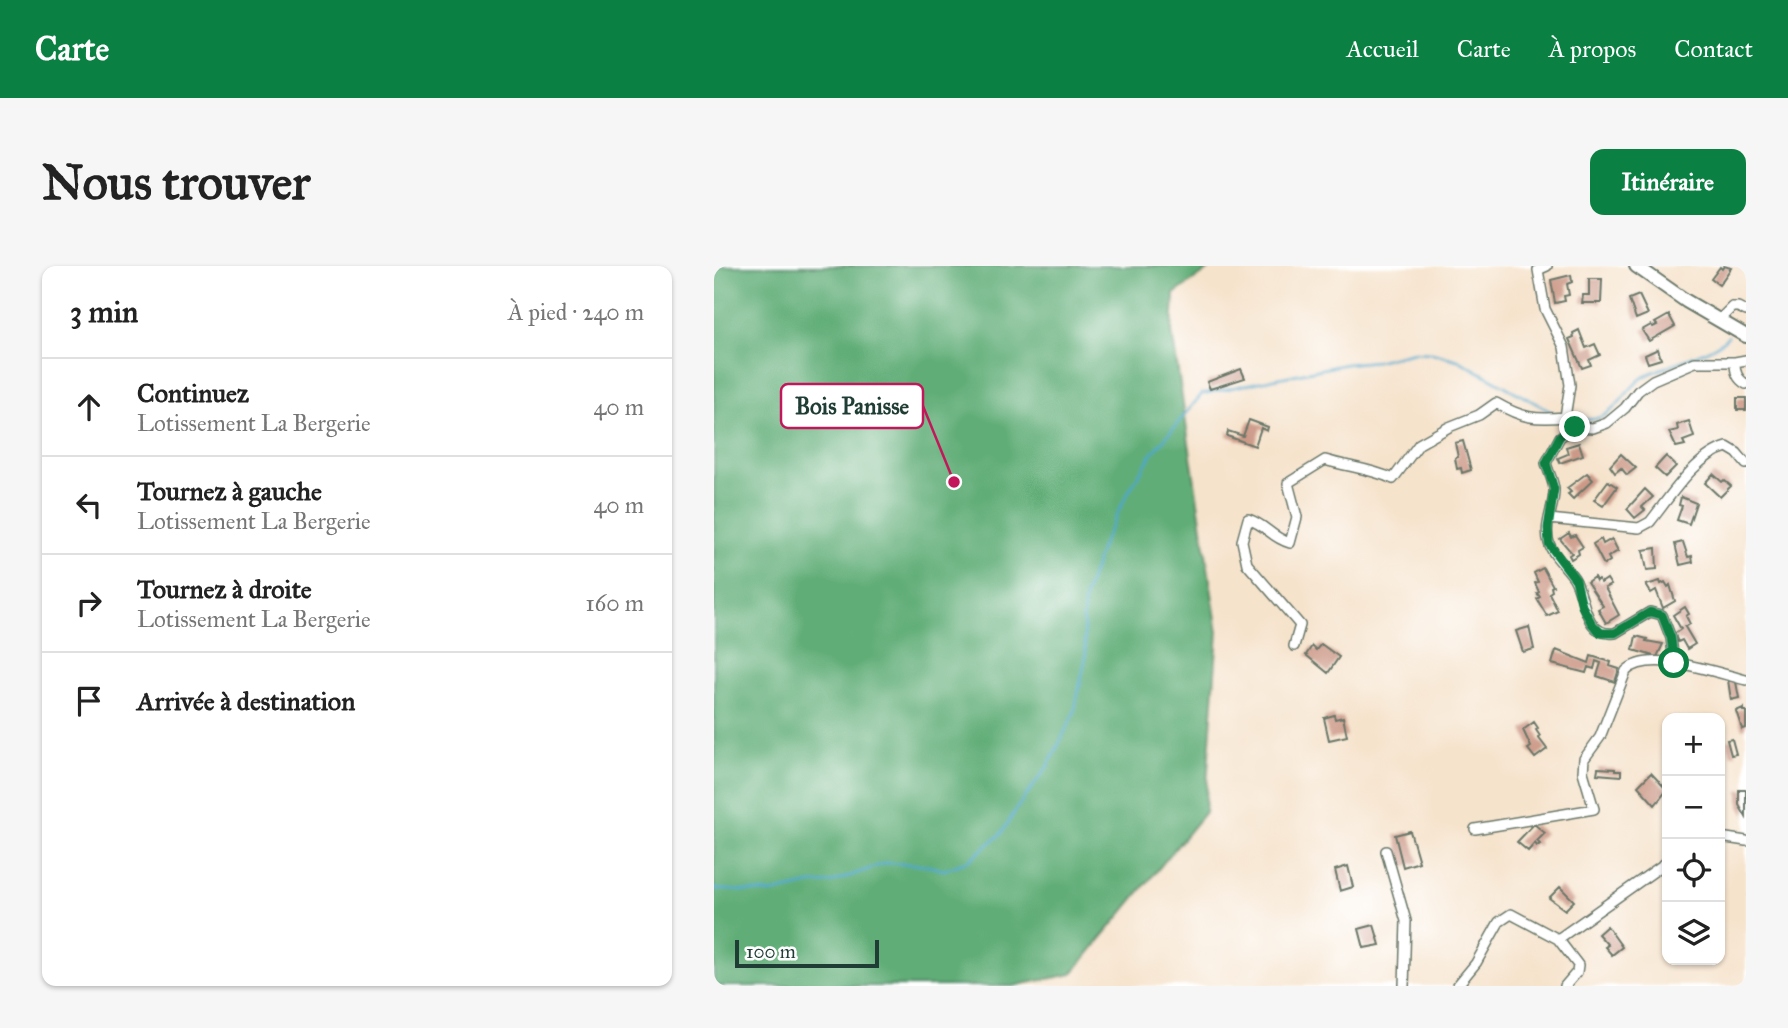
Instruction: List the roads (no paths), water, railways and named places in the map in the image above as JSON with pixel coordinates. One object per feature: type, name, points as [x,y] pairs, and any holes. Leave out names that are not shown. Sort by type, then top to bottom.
[{"type":"street","points":[[1294,646],[1300,625],[1247,564],[1242,541],[1248,519],[1264,525],[1276,539],[1290,543],[1297,517],[1288,484],[1325,460],[1378,472],[1393,479],[1419,444],[1449,427],[1479,415],[1496,403],[1515,414],[1539,420],[1565,417],[1570,385],[1564,347],[1545,309],[1538,270],[1546,266]]},
{"type":"street","points":[[1636,266],[1686,301],[1746,336]]},
{"type":"street","points":[[1719,320],[1732,307],[1745,308]]},
{"type":"street","points":[[1674,663],[1671,638],[1662,615],[1650,612],[1609,634],[1601,633],[1592,624],[1582,606],[1576,580],[1549,544],[1549,519],[1554,489],[1546,463],[1560,436],[1575,427],[1593,428],[1607,424],[1625,408],[1638,391],[1653,380],[1695,362],[1746,360]]},
{"type":"street","points":[[1735,362],[1736,374],[1746,384]]},
{"type":"street","points":[[1549,519],[1639,528],[1650,522],[1701,461],[1716,450],[1727,447],[1737,453],[1746,464]]},
{"type":"street","points":[[1475,829],[1594,809],[1583,772],[1584,759],[1600,737],[1626,671],[1633,664],[1645,661],[1674,663],[1746,680]]},
{"type":"street","points":[[1725,838],[1746,841]]},
{"type":"street","points":[[1386,851],[1406,920],[1404,986]]},
{"type":"street","points":[[1558,939],[1662,866]]},
{"type":"street","points":[[1457,986],[1476,963],[1499,922],[1511,914],[1558,939],[1578,965],[1577,972],[1565,986]]},
{"type":"waterway","points":[[1568,418],[1601,417],[1613,409],[1645,376],[1702,353],[1728,336]]},
{"type":"waterway","points":[[714,889],[771,893],[810,884],[830,883],[886,863],[924,865],[944,870],[968,861],[1001,834],[1048,766],[1074,713],[1086,656],[1083,617],[1085,596],[1102,545],[1126,496],[1151,455],[1202,394],[1346,364],[1376,361],[1414,352],[1432,353],[1458,360],[1555,414]]},
{"type":"place","name":"Bois Panisse","points":[[954,482]]}]
